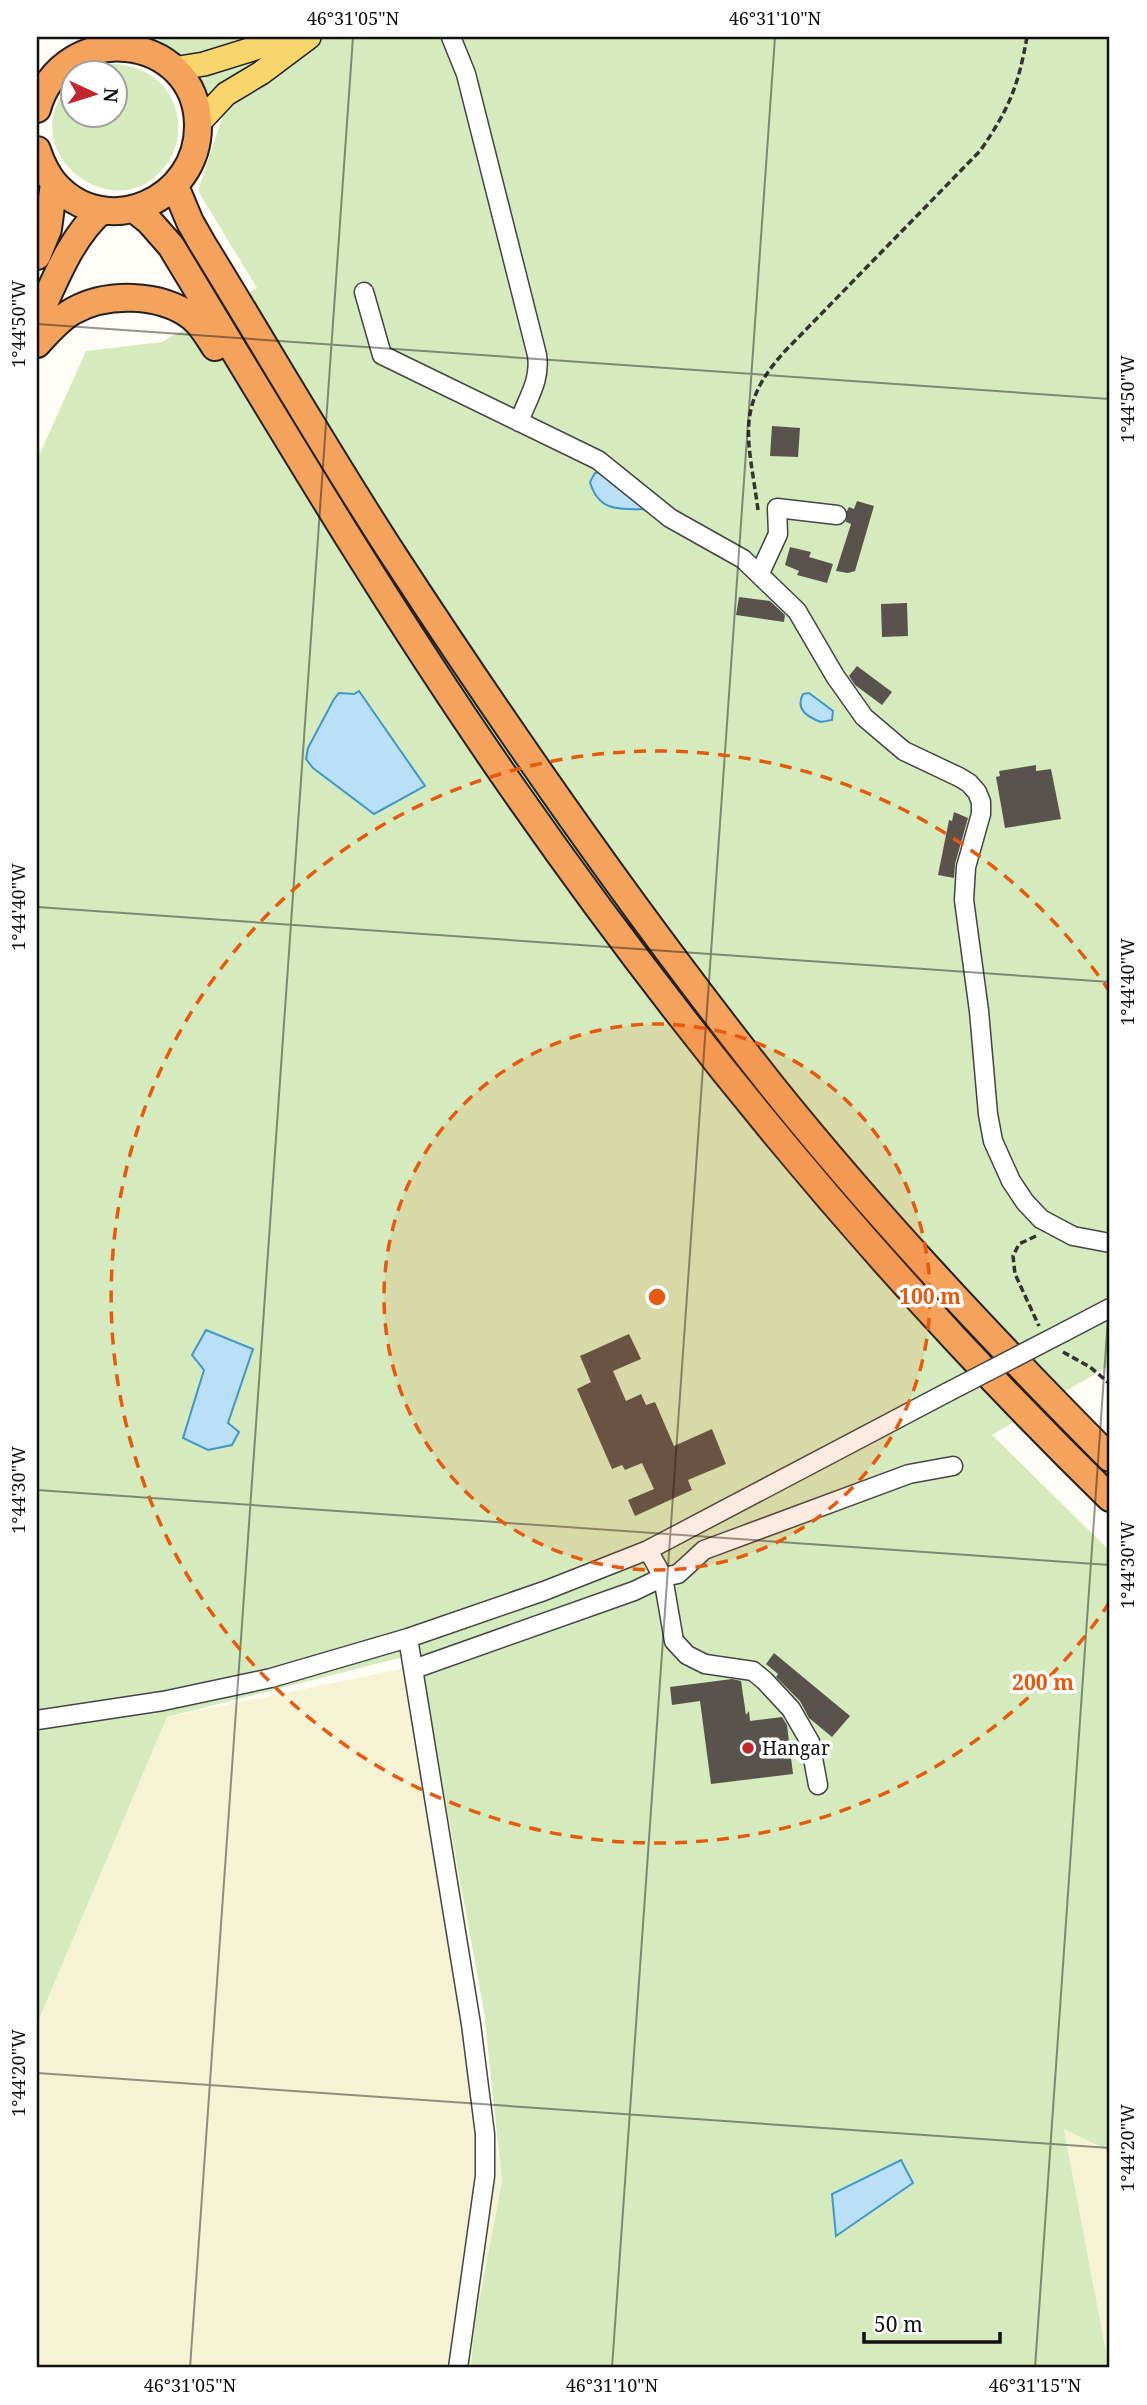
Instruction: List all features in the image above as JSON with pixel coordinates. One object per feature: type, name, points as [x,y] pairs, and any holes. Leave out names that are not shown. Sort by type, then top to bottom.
[{"type":"highway","points":[[37,150],[43,167],[54,183],[84,205],[102,210],[134,209],[149,204],[175,186],[188,168],[196,146],[198,124],[191,94],[173,69],[126,42],[100,48],[73,48],[40,95]]},
{"type":"highway","points":[[37,256],[48,229],[54,183]]},
{"type":"highway","points":[[175,186],[202,243],[393,554],[529,756],[635,904],[744,1050],[829,1154],[971,1314],[1110,1458]]},
{"type":"highway","points":[[134,209],[149,221],[171,246],[427,661],[573,873],[682,1019],[807,1172],[870,1244],[998,1384],[1110,1498]]},
{"type":"highway","points":[[37,319],[75,240],[90,220],[102,210]]},
{"type":"highway","points":[[37,344],[71,312],[100,301],[132,298],[175,307],[199,323],[292,443]]},
{"type":"main road","points":[[173,69],[212,62],[291,37]]},
{"type":"main road","points":[[198,124],[226,94],[261,73],[309,37]]},
{"type":"street","points":[[451,37],[466,74],[537,355],[536,384],[513,420]]},
{"type":"street","points":[[364,292],[382,355],[598,460],[670,518],[743,559],[797,611],[835,676],[864,718],[904,751],[959,777],[977,792],[981,802],[981,814],[966,866],[964,900],[993,1140],[1011,1181],[1041,1219],[1073,1236],[1110,1243]]},
{"type":"street","points":[[760,573],[778,534],[777,508],[837,515]]},
{"type":"street","points":[[37,1720],[163,1701],[271,1678],[408,1637],[544,1591],[648,1550],[1110,1308]]},
{"type":"street","points":[[414,1669],[634,1591],[663,1577],[678,1574],[704,1550],[909,1474],[953,1466]]},
{"type":"street","points":[[648,1550],[663,1577],[674,1642],[687,1655],[705,1664],[752,1671],[765,1681],[791,1709],[810,1742],[818,1785]]},
{"type":"street","points":[[408,1637],[471,2024],[485,2134],[485,2176],[458,2368]]},
{"type":"path","points":[[758,513],[748,428],[750,410],[760,382],[786,350],[980,151],[1013,97],[1027,37]]},
{"type":"path","points":[[1036,1320],[1016,1273],[1013,1255],[1019,1244],[1053,1227]]},
{"type":"path","points":[[1063,1352],[1090,1367],[1110,1384]]},
{"type":"shaded area","points":[[430,1663],[502,2182],[475,2368],[37,2368],[37,2024],[167,1717]]},
{"type":"shaded area","points":[[1064,2128],[1110,2151],[1110,2368],[1109,2368]]},
{"type":"green space","points":[[157,37],[1110,37],[1110,1365],[992,1435],[1110,1551],[1110,2151],[1064,2129],[1109,2368],[471,2368],[474,2329],[502,2182],[484,2012],[419,1653],[167,1717],[37,2024],[37,460],[86,351],[162,342],[257,288],[198,191],[222,118]]},
{"type":"green space","points":[[130,67],[140,70],[162,84],[175,107],[178,136],[174,150],[150,180],[126,190],[101,188],[78,176],[61,158],[53,134],[55,108],[60,100],[60,130],[130,130]]},
{"type":"water","points":[[604,471],[652,509],[614,508],[599,500],[590,482],[595,473]]},
{"type":"water","points":[[359,691],[425,786],[374,814],[313,768],[306,759],[308,748],[334,699],[339,693],[354,694]]},
{"type":"water","points":[[809,693],[833,711],[832,720],[821,722],[804,712],[801,699],[803,694]]},
{"type":"water","points":[[206,1330],[253,1349],[228,1423],[239,1432],[232,1445],[208,1450],[183,1438],[204,1370],[192,1355]]},
{"type":"water","points":[[901,2160],[913,2183],[836,2236],[832,2194]]},
{"type":"building","points":[[772,426],[800,428],[798,457],[770,456]]},
{"type":"building","points":[[857,501],[874,506],[855,571],[836,571],[851,524],[846,522],[847,511],[849,507],[854,509]]},
{"type":"building","points":[[790,547],[811,552],[809,557],[833,564],[827,583],[797,575],[799,571],[785,565]]},
{"type":"building","points":[[739,597],[770,601],[785,615],[784,622],[736,615]]},
{"type":"building","points":[[907,603],[908,636],[882,637],[881,604]]},
{"type":"building","points":[[857,666],[892,692],[882,705],[855,685],[849,676]]},
{"type":"building","points":[[1036,765],[1036,771],[1051,769],[1061,819],[1005,828],[996,777],[1000,776],[999,771]]},
{"type":"building","points":[[954,812],[968,818],[955,864],[954,878],[938,875],[949,820],[952,821]]},
{"type":"building","points":[[629,1334],[641,1359],[613,1371],[626,1401],[641,1394],[646,1405],[655,1402],[674,1446],[712,1429],[726,1464],[688,1480],[692,1490],[635,1516],[628,1500],[654,1489],[642,1463],[625,1470],[622,1465],[612,1469],[577,1389],[591,1382],[580,1356]]},
{"type":"building","name":"Hangar","points":[[774,1653],[850,1716],[832,1737],[809,1718],[800,1701],[766,1664]]},
{"type":"building","name":"Hangar","points":[[732,1679],[741,1681],[746,1715],[749,1711],[750,1721],[782,1717],[787,1725],[793,1774],[711,1784],[700,1701],[672,1705],[670,1687]]},
{"type":"place","name":"Hangar","points":[[748,1748]]}]
